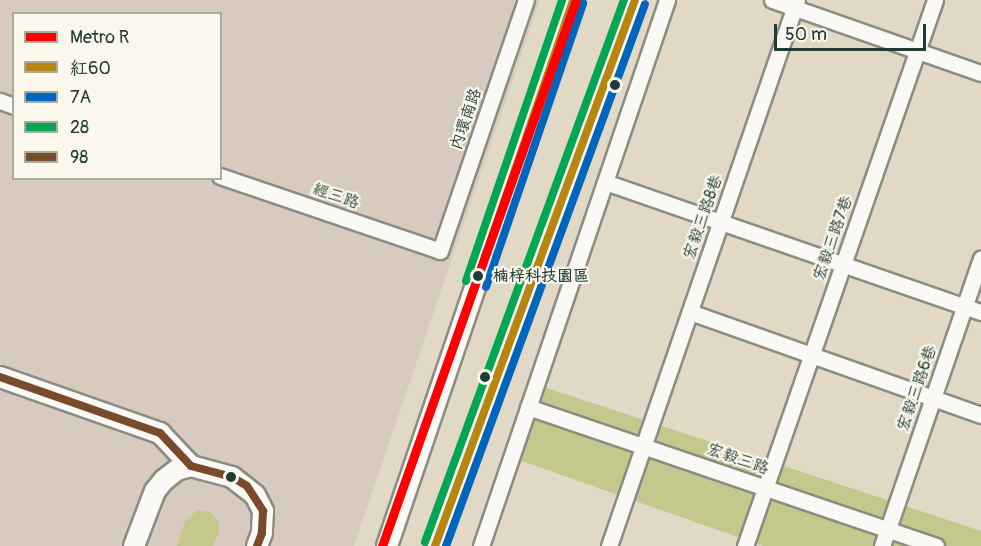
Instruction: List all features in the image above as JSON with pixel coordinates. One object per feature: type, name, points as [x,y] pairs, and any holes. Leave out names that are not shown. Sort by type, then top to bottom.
[{"type":"street","name":"內環南路","points":[[440,251],[526,0]]},
{"type":"street","points":[[387,546],[573,0]]},
{"type":"street","points":[[435,546],[635,0]]},
{"type":"street","points":[[481,546],[667,0]]},
{"type":"street","points":[[772,0],[796,4],[981,73]]},
{"type":"street","name":"宏毅三路7巷","points":[[745,546],[935,0]]},
{"type":"street","name":"宏毅三路8巷","points":[[609,546],[796,4]]},
{"type":"street","name":"經三路","points":[[222,177],[440,251]]},
{"type":"street","points":[[605,182],[981,312]]},
{"type":"street","name":"宏毅三路6巷","points":[[882,546],[981,259]]},
{"type":"street","points":[[690,312],[981,415]]},
{"type":"street","points":[[0,377],[160,433],[191,466]]},
{"type":"street","name":"宏毅三路","points":[[528,407],[936,546]]},
{"type":"street","points":[[134,546],[155,491],[177,470],[191,466],[232,477],[255,495],[263,511],[262,533],[257,546]]},
{"type":"shaded area","points":[[0,0],[540,0],[354,546],[0,546]]},
{"type":"green space","points":[[544,387],[981,531],[981,546],[763,546],[516,459]]},
{"type":"green space","points":[[198,510],[210,512],[218,521],[219,531],[213,546],[177,546],[185,521]]},
{"type":"metro line","name":"R","points":[[382,546],[576,0]]},
{"type":"transit line","name":"28","points":[[466,281],[562,0]]},
{"type":"transit line","name":"紅60","points":[[476,284],[573,0]]},
{"type":"transit line","name":"28","points":[[425,542],[624,0]]},
{"type":"transit line","name":"紅60","points":[[435,546],[635,0]]},
{"type":"transit line","name":"7A","points":[[486,287],[583,3]]},
{"type":"transit line","name":"7A","points":[[446,546],[645,4]]},
{"type":"transit line","name":"98","points":[[0,377],[160,433],[191,466],[232,477],[247,486],[263,511],[262,533],[257,546]]},
{"type":"place","name":"楠梓科技園區","points":[[478,276]]}]
